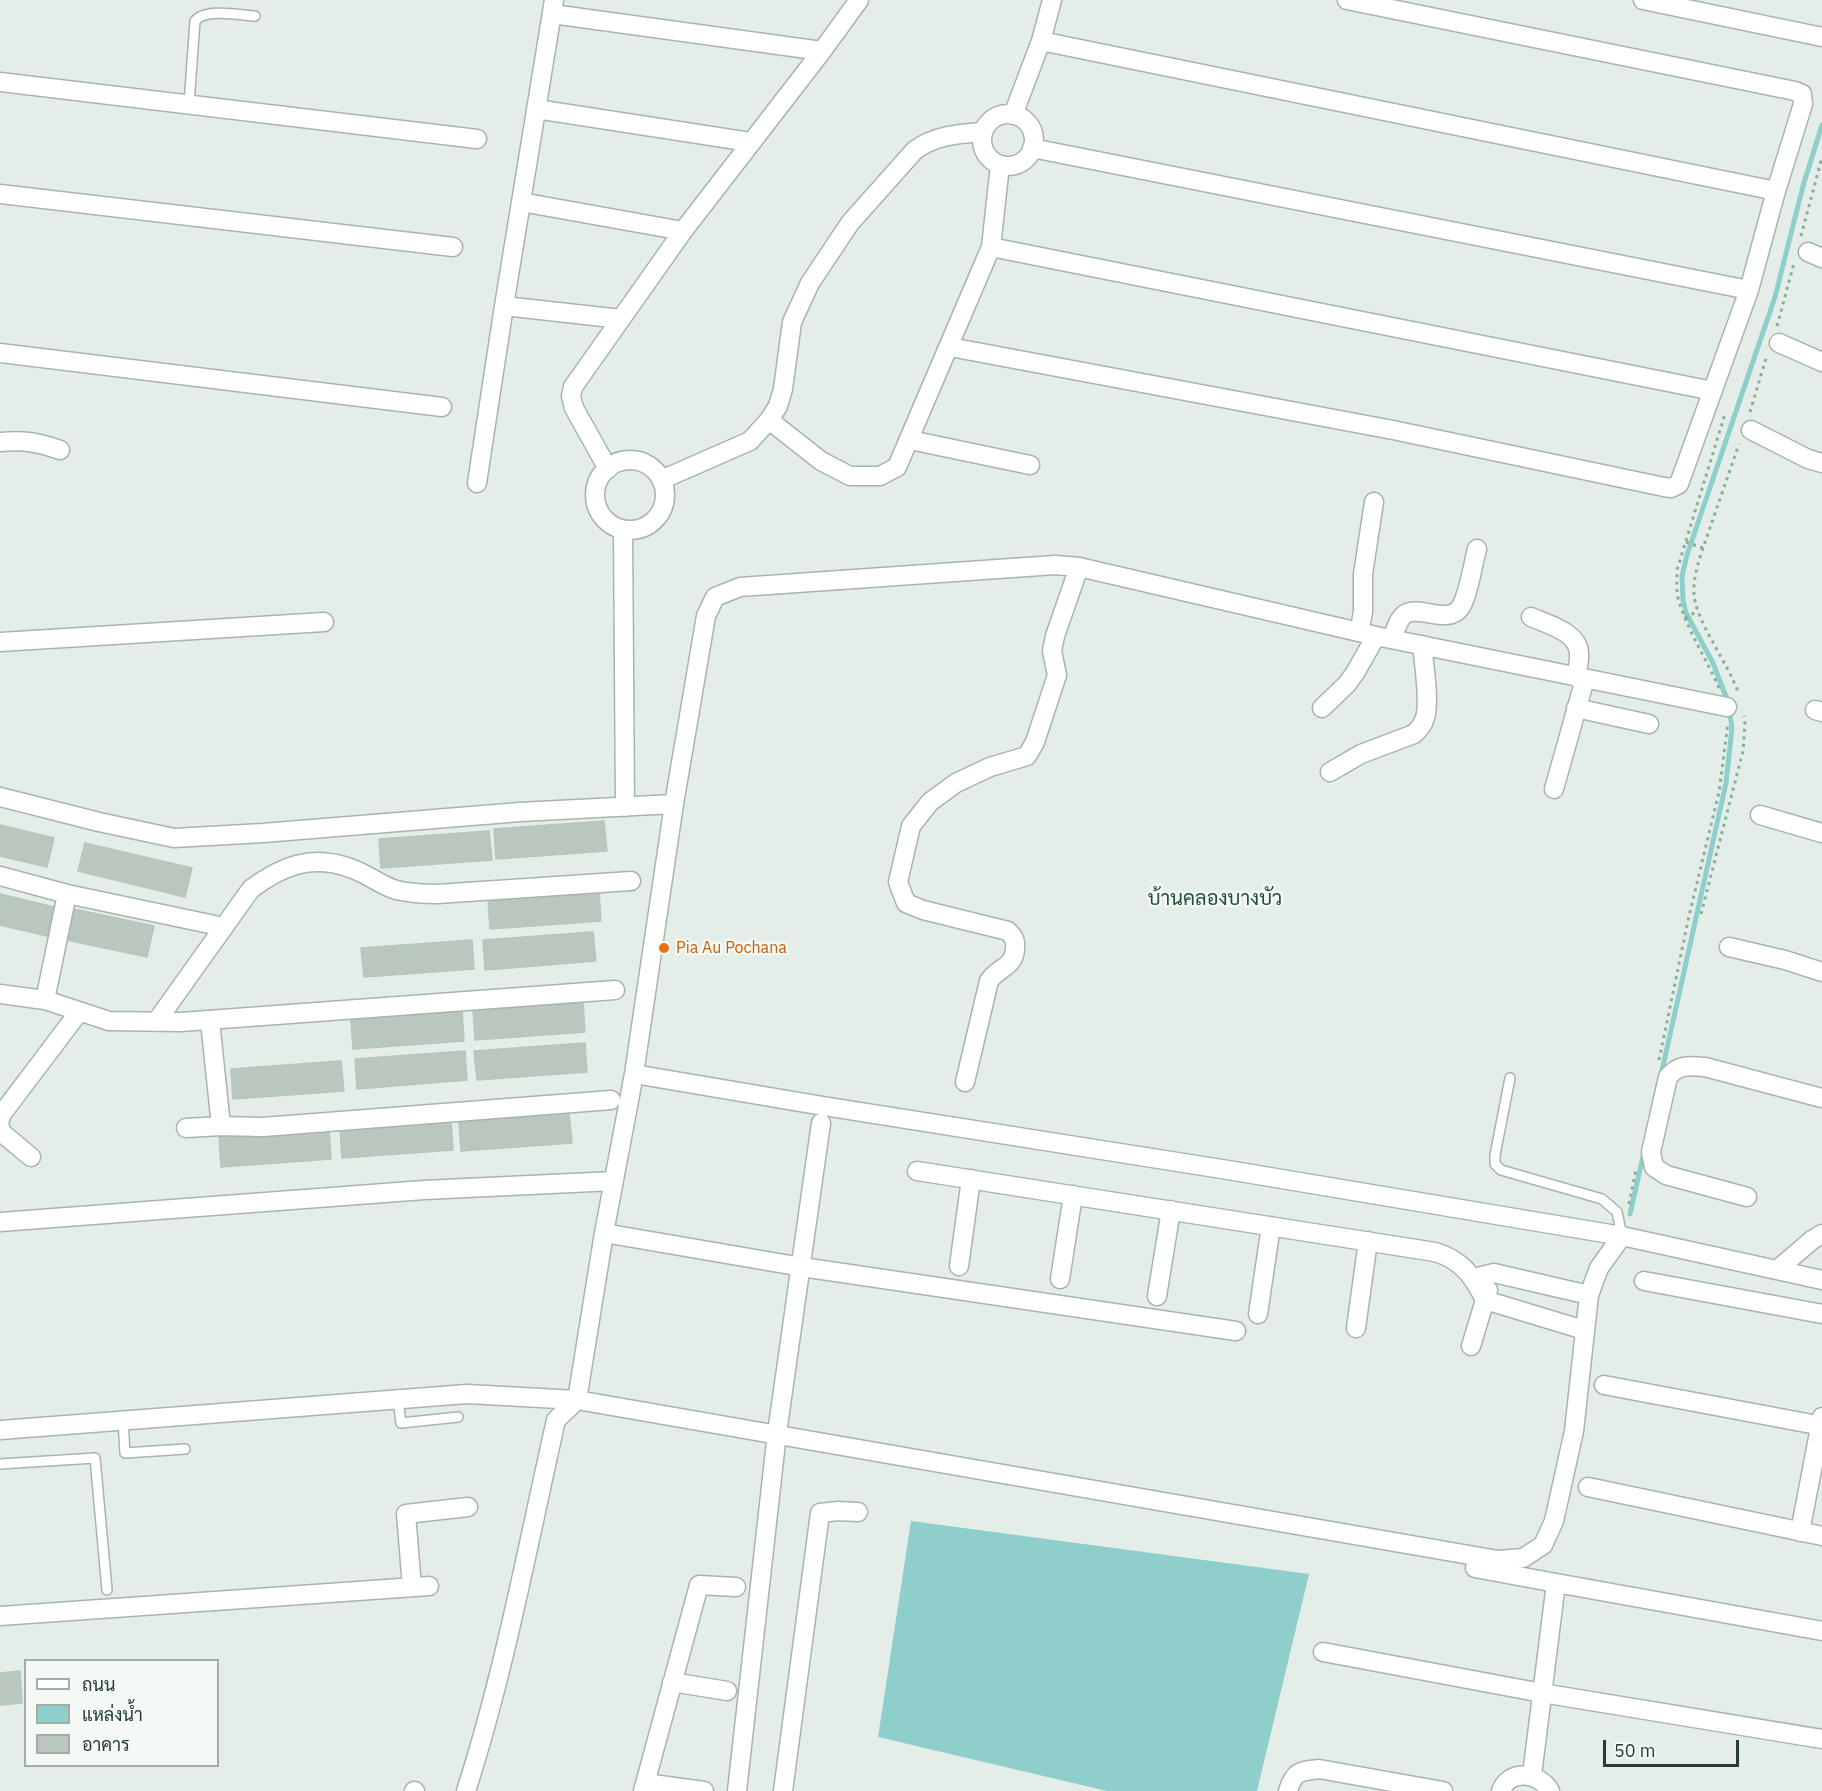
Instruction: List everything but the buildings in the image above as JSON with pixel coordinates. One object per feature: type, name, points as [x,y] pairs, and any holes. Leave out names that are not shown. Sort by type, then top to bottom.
[{"type":"street","points":[[608,469],[574,408],[571,396],[573,387],[683,231],[859,0]]},
{"type":"street","points":[[1013,115],[1041,41],[1052,0]]},
{"type":"street","points":[[950,347],[1393,430],[1671,488],[1679,484],[1749,290],[1803,104],[1802,94],[1347,0]]},
{"type":"street","points":[[1643,0],[1822,37]]},
{"type":"street","points":[[477,483],[553,7],[822,51]]},
{"type":"street","points":[[1041,41],[1776,191]]},
{"type":"street","points":[[0,82],[477,139]]},
{"type":"street","points":[[536,108],[750,142]]},
{"type":"street","points":[[1004,114],[1013,115],[1023,119],[1030,127],[1034,138],[1032,148],[1020,163],[1010,166],[1000,165],[984,152],[983,132],[987,124],[995,118],[1004,114]]},
{"type":"street","points":[[662,480],[750,441],[778,406],[783,389],[792,322],[810,283],[850,223],[915,150],[926,142],[945,136],[983,132]]},
{"type":"street","points":[[1032,148],[1749,290]]},
{"type":"street","points":[[769,420],[821,461],[850,476],[880,476],[897,467],[992,247],[1000,165]]},
{"type":"street","points":[[0,194],[453,247]]},
{"type":"street","points":[[521,202],[683,231]]},
{"type":"street","points":[[992,247],[1713,391]]},
{"type":"street","points":[[504,306],[621,320]]},
{"type":"street","points":[[1774,343],[1822,362]]},
{"type":"street","points":[[0,353],[442,407]]},
{"type":"street","points":[[1746,431],[1822,463]]},
{"type":"street","points":[[0,442],[21,440],[60,450]]},
{"type":"street","points":[[910,440],[1030,465]]},
{"type":"street","points":[[637,461],[655,471],[662,480],[665,490],[661,512],[654,521],[645,527],[623,530],[612,526],[604,519],[595,498],[600,477],[608,469],[617,463],[637,461]]},
{"type":"street","points":[[1374,502],[1363,574],[1363,612],[1376,636]]},
{"type":"street","points":[[623,530],[625,807]]},
{"type":"street","points":[[1322,708],[1347,684],[1376,636],[1399,623],[1405,615],[1412,612],[1446,615],[1454,614],[1460,608],[1477,549]]},
{"type":"street","points":[[466,1791],[503,1654],[556,1420],[577,1400],[604,1233],[634,1074],[674,804],[706,616],[715,597],[740,587],[1055,565],[1079,567],[1376,636],[1580,678],[1737,707]]},
{"type":"street","points":[[965,1082],[989,981],[993,974],[1014,958],[1016,942],[1008,931],[923,910],[906,903],[898,882],[911,826],[930,802],[956,783],[990,767],[1027,756],[1035,742],[1057,675],[1052,651],[1055,636],[1079,567]]},
{"type":"street","points":[[1531,617],[1562,631],[1575,642],[1579,652],[1580,678],[1576,708],[1554,789]]},
{"type":"street","points":[[0,642],[324,622]]},
{"type":"street","points":[[1330,772],[1361,754],[1414,734],[1420,728],[1425,719],[1426,705],[1422,645]]},
{"type":"street","points":[[1576,708],[1649,724]]},
{"type":"street","points":[[0,797],[174,838],[520,812],[674,804]]},
{"type":"street","points":[[1760,815],[1822,833]]},
{"type":"street","points":[[156,1022],[251,889],[270,874],[291,865],[310,862],[350,868],[394,889],[426,894],[631,881]]},
{"type":"street","points":[[0,876],[67,894],[224,927]]},
{"type":"street","points":[[45,1000],[67,894]]},
{"type":"street","points":[[1729,947],[1785,960],[1822,972]]},
{"type":"street","points":[[0,994],[45,1000],[109,1021],[156,1022],[210,1021],[615,990]]},
{"type":"street","points":[[0,1120],[1,1115],[78,1011]]},
{"type":"street","points":[[210,1021],[221,1126]]},
{"type":"street","points":[[1747,1197],[1666,1175],[1654,1167],[1651,1152],[1668,1077],[1674,1070],[1688,1066],[1705,1067],[1822,1098]]},
{"type":"street","points":[[634,1074],[1622,1236],[1822,1280]]},
{"type":"street","points":[[186,1128],[263,1127],[611,1100]]},
{"type":"street","points":[[737,1791],[777,1433],[802,1267],[820,1123]]},
{"type":"street","points":[[0,1127],[2,1133],[31,1157]]},
{"type":"street","points":[[917,1171],[1446,1255],[1474,1278],[1485,1300],[1584,1330]]},
{"type":"street","points":[[959,1266],[971,1179]]},
{"type":"street","points":[[0,1222],[424,1190],[614,1181]]},
{"type":"street","points":[[1060,1279],[1073,1196]]},
{"type":"street","points":[[1157,1296],[1171,1210]]},
{"type":"street","points":[[1258,1314],[1271,1226]]},
{"type":"street","points":[[604,1233],[802,1267],[1236,1331]]},
{"type":"street","points":[[1777,1270],[1822,1234]]},
{"type":"street","points":[[0,1430],[467,1394],[577,1400],[1498,1560],[1523,1557],[1543,1545],[1554,1521],[1574,1431],[1589,1295],[1599,1268],[1622,1236]]},
{"type":"street","points":[[1356,1328],[1368,1241]]},
{"type":"street","points":[[1474,1278],[1494,1273],[1589,1295]]},
{"type":"street","points":[[1471,1346],[1494,1273]]},
{"type":"street","points":[[1644,1281],[1822,1314]]},
{"type":"street","points":[[1604,1385],[1822,1423],[1800,1532]]},
{"type":"street","points":[[1588,1486],[1822,1536]]},
{"type":"street","points":[[0,1616],[421,1587],[406,1514],[468,1507]]},
{"type":"street","points":[[783,1791],[820,1513],[858,1512]]},
{"type":"street","points":[[1351,1544],[1822,1631]]},
{"type":"street","points":[[1532,1775],[1556,1583]]},
{"type":"street","points":[[704,1791],[644,1787],[699,1585],[736,1587]]},
{"type":"street","points":[[1323,1652],[1542,1693],[1822,1738]]},
{"type":"street","points":[[672,1682],[727,1691]]},
{"type":"street","points":[[1288,1791],[1292,1778],[1302,1770],[1319,1769],[1443,1791]]},
{"type":"street","points":[[1501,1791],[1503,1786],[1516,1776],[1532,1775],[1545,1783],[1550,1791]]},
{"type":"lane","points":[[189,105],[195,21],[199,16],[209,13],[255,16]]},
{"type":"lane","points":[[1510,1078],[1494,1155],[1495,1164],[1501,1170],[1602,1199],[1617,1212],[1622,1236]]},
{"type":"lane","points":[[398,1400],[401,1423],[458,1418]]},
{"type":"lane","points":[[123,1420],[125,1453],[185,1449]]},
{"type":"lane","points":[[0,1464],[95,1458],[107,1590]]},
{"type":"path","points":[[1659,1060],[1689,916],[1719,792],[1727,734],[1737,707],[1735,683],[1698,611],[1694,594],[1696,572],[1702,548],[1746,431],[1785,300],[1806,252],[1822,157]]},
{"type":"path","points":[[1701,914],[1743,751],[1745,724],[1737,707],[1708,663],[1685,618],[1678,597],[1677,570],[1726,411]]},
{"type":"path","points":[[1686,542],[1702,548]]},
{"type":"path","points":[[1685,618],[1698,611]]},
{"type":"path","points":[[1622,1236],[1637,1166]]},
{"type":"water","points":[[911,1521],[1309,1574],[1257,1791],[1107,1791],[878,1737]]},
{"type":"waterway","points":[[1661,1075],[1726,783],[1732,728],[1728,702],[1713,663],[1686,613],[1682,576],[1687,555],[1775,297],[1803,186],[1822,125]]},
{"type":"waterway","points":[[1630,1214],[1644,1152]]},
{"type":"place","name":"Pia Au Pochana","points":[[664,948]]},
{"type":"district","name":"บ้านคลองบางบัว","points":[[1215,899]]}]
